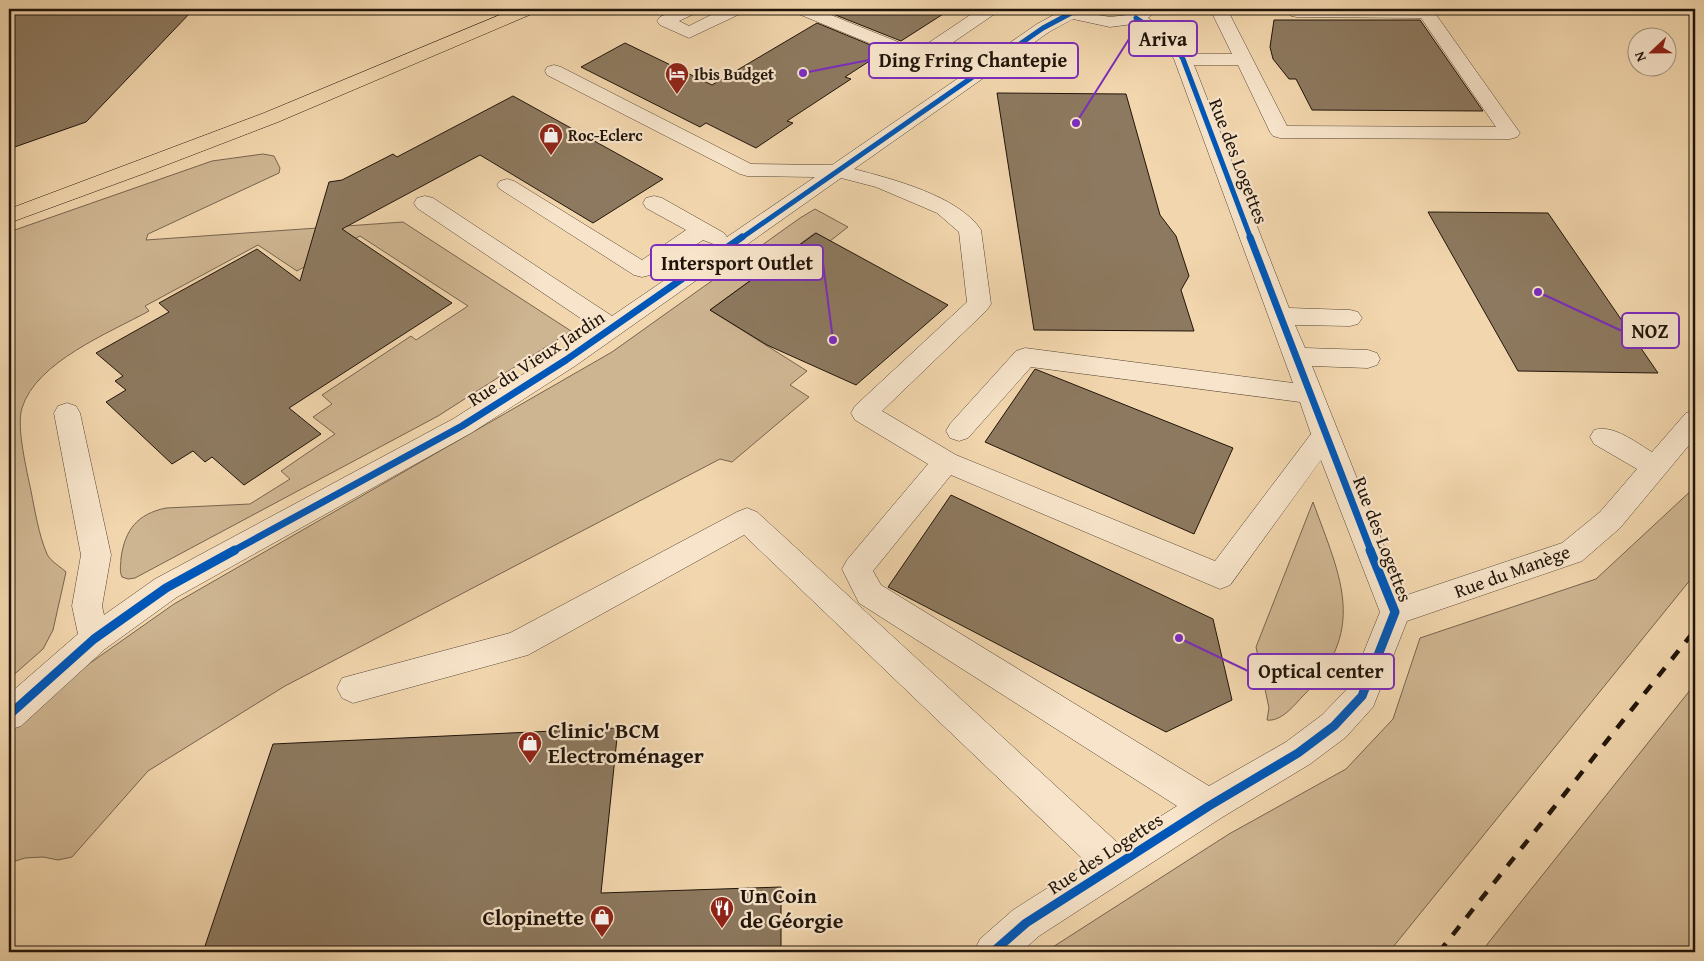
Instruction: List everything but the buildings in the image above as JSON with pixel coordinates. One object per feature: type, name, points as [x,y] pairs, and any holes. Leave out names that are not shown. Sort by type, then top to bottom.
[{"type":"main road","points":[[9,216],[77,192],[311,102],[528,9]]},
{"type":"street","points":[[690,9],[666,21],[689,33],[736,9]]},
{"type":"street","points":[[802,9],[971,78]]},
{"type":"street","points":[[920,57],[990,9]]},
{"type":"street","points":[[1218,9],[1280,132],[1510,133],[1426,13],[1298,12]]},
{"type":"street","points":[[1070,10],[1104,21],[1143,13]]},
{"type":"street","name":"Rue du Vieux Jardin","points":[[9,715],[94,639],[166,588],[462,426],[566,360],[1070,10]]},
{"type":"street","name":"Rue des Logettes","points":[[993,952],[1026,923],[1209,806],[1298,753],[1334,726],[1362,696],[1395,612],[1325,436],[1183,59],[1172,42],[1143,13]]},
{"type":"street","points":[[1183,59],[1244,60]]},
{"type":"street","points":[[554,71],[747,170],[838,171],[883,183],[945,208],[970,230],[979,304],[864,413],[946,462],[1220,576],[1325,436]]},
{"type":"street","points":[[506,185],[642,270],[702,230]]},
{"type":"street","points":[[425,203],[612,328]]},
{"type":"street","points":[[654,203],[730,246]]},
{"type":"street","points":[[1280,316],[1350,318]]},
{"type":"street","points":[[959,431],[1025,357],[1310,394]]},
{"type":"street","points":[[1296,357],[1368,359]]},
{"type":"street","points":[[67,413],[96,555],[88,606],[94,639]]},
{"type":"street","name":"Rue du Manège","points":[[1395,612],[1572,552],[1610,520],[1695,420]]},
{"type":"street","points":[[1603,437],[1656,467]]},
{"type":"street","points":[[946,462],[857,569],[870,594],[1209,806]]},
{"type":"street","points":[[353,688],[517,645],[747,520],[1116,866]]},
{"type":"shaded area","points":[[263,154],[274,156],[280,168],[279,173],[148,234],[146,240],[403,222],[571,331],[438,416],[135,578],[128,579],[122,577],[121,572],[123,548],[129,531],[140,519],[147,514],[166,508],[250,504],[290,479],[281,471],[335,434],[313,417],[332,404],[322,395],[411,336],[416,340],[468,306],[360,236],[297,271],[258,245],[145,306],[149,311],[95,339],[58,363],[42,377],[30,392],[22,408],[20,426],[23,449],[39,531],[48,557],[66,572],[53,630],[43,649],[9,679],[9,232],[212,161]]},
{"type":"shaded area","points":[[815,209],[848,227],[830,241],[815,233],[710,310],[807,371],[790,385],[809,397],[732,462],[720,459],[285,686],[148,771],[72,857],[58,860],[43,857],[25,858],[9,863],[9,732],[56,687],[174,604],[612,352]]},
{"type":"shaded area","points":[[1695,487],[1695,574],[1389,952],[1045,952],[1229,834],[1346,769],[1393,719],[1420,638],[1596,579]]},
{"type":"shaded area","points":[[1313,502],[1339,580],[1343,604],[1342,627],[1336,650],[1322,674],[1286,713],[1277,719],[1267,720],[1269,708],[1256,647]]},
{"type":"shaded area","points":[[1695,684],[1695,952],[1481,952]]},
{"type":"railway","points":[[1439,952],[1695,630]]},
{"type":"cycle path","points":[[9,715],[94,639],[166,588],[462,426],[566,360],[1043,28],[1073,12]]},
{"type":"cycle path","points":[[993,952],[1026,923],[1209,806],[1298,753],[1334,726],[1362,696],[1395,612],[1325,435],[1183,59],[1172,42],[1136,18]]},
{"type":"place","name":"Ding Fring Chantepie","points":[[803,73]]},
{"type":"place","name":"Ibis Budget","points":[[677,95]]},
{"type":"place","name":"Ariva","points":[[1076,123]]},
{"type":"place","name":"Roc-Eclerc","points":[[551,156]]},
{"type":"place","name":"NOZ","points":[[1538,292]]},
{"type":"place","name":"Intersport Outlet","points":[[833,340]]},
{"type":"place","name":"Optical center","points":[[1179,638]]},
{"type":"place","name":"Clinic' BCM Electroménager","points":[[530,764]]},
{"type":"place","name":"Un Coin de Géorgie","points":[[722,929]]},
{"type":"place","name":"Clopinette","points":[[602,938]]}]
